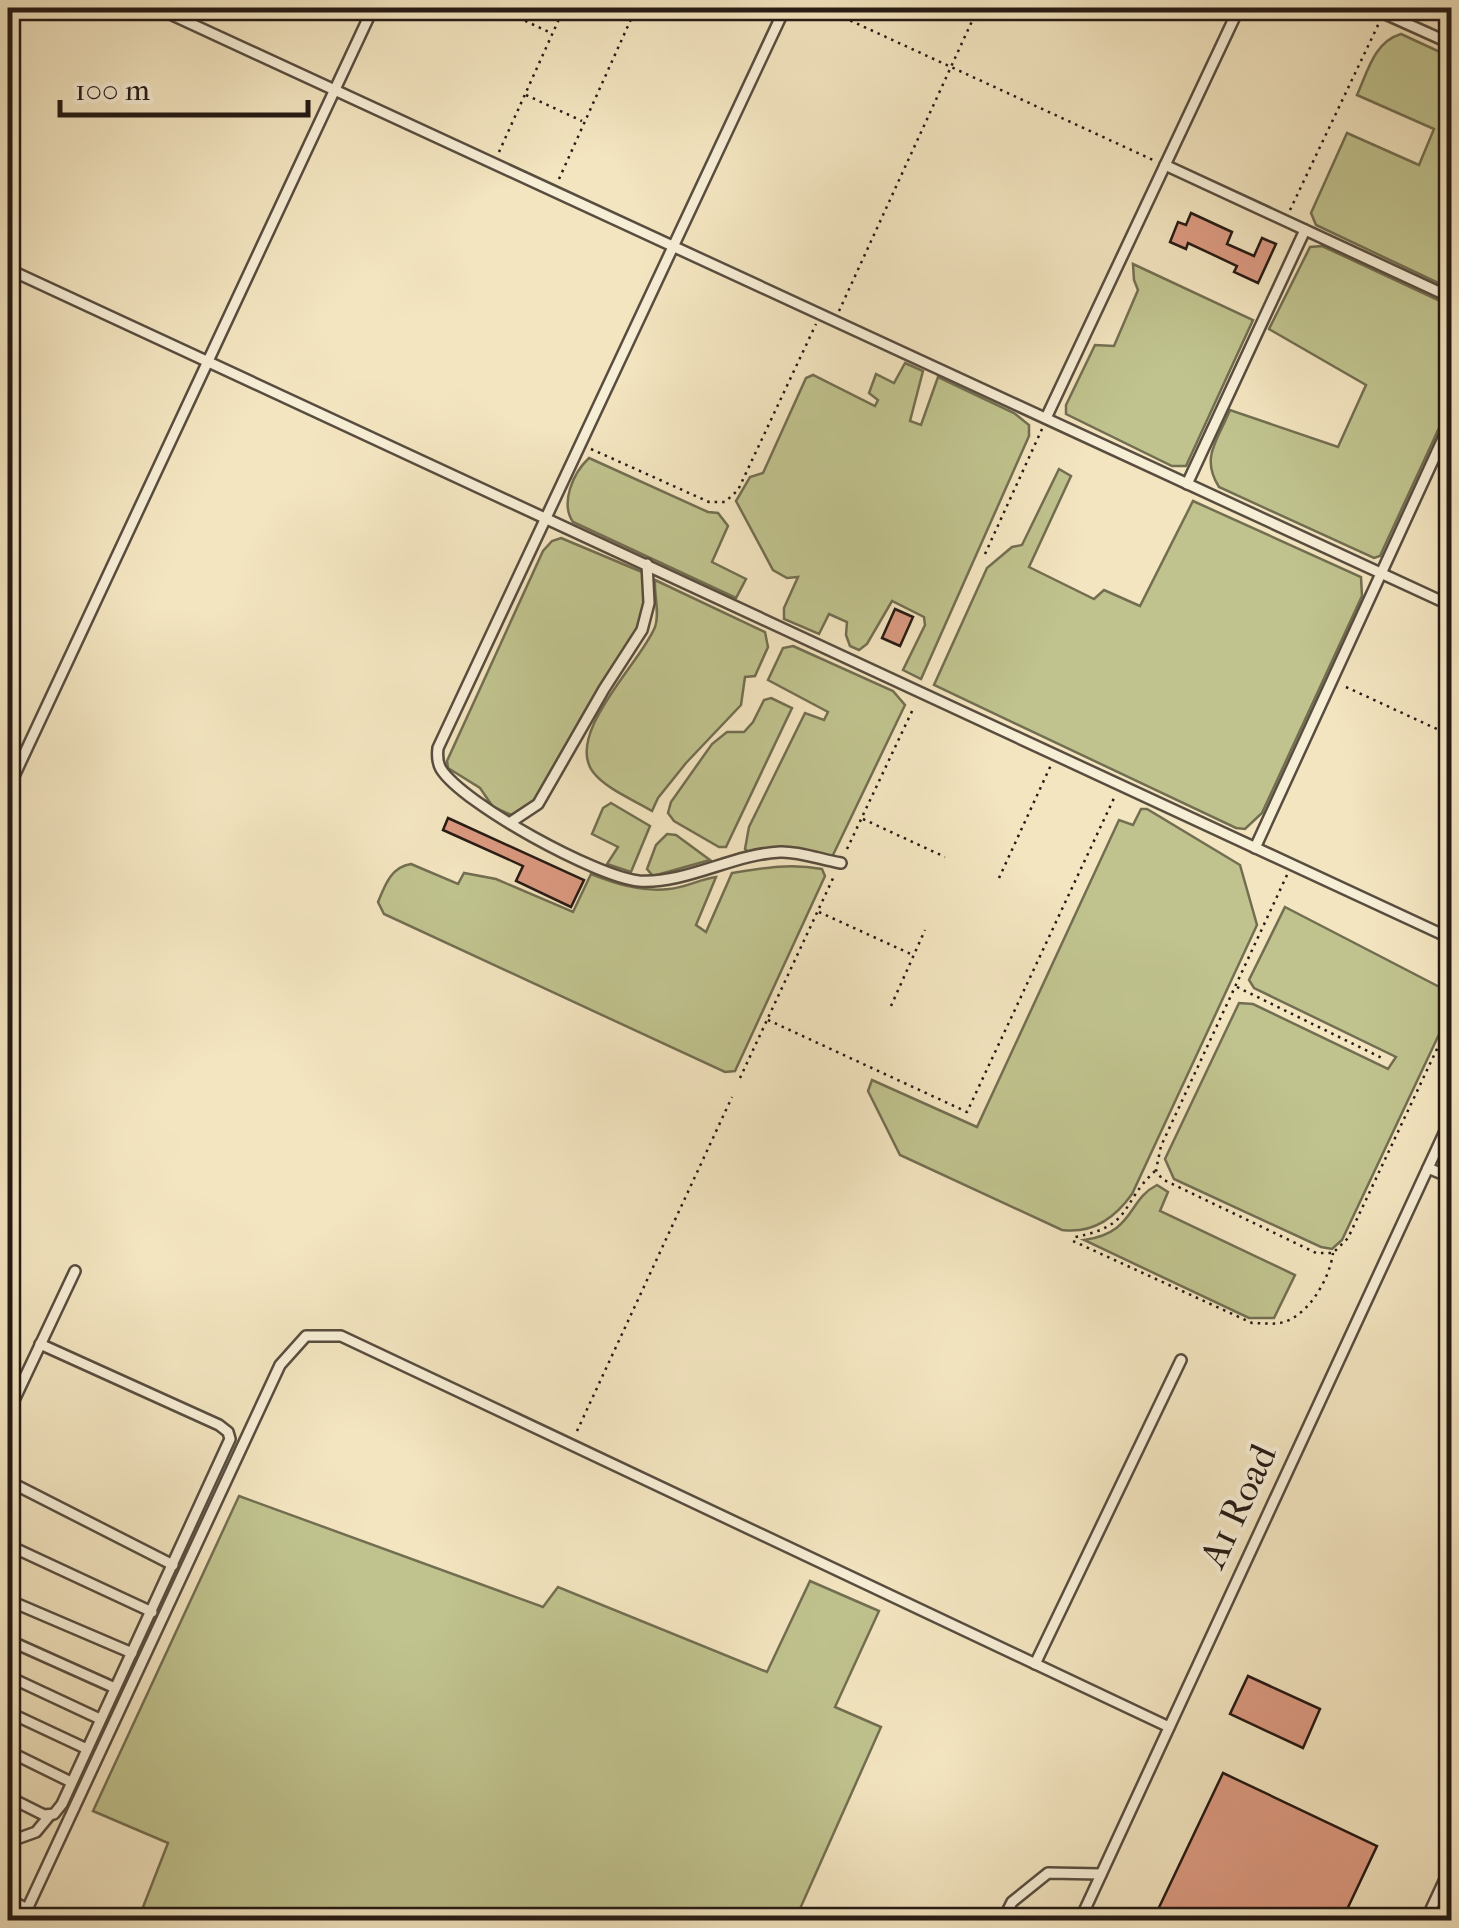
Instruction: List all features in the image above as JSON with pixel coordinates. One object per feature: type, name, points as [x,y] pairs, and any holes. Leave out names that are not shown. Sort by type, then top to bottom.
[{"type":"lane","points":[[157,8],[1452,606]]},
{"type":"lane","points":[[8,790],[373,8]]},
{"type":"lane","points":[[785,8],[438,748],[437,758],[440,767],[462,790],[511,822],[594,868],[624,879],[662,880],[781,852],[840,863]]},
{"type":"lane","points":[[1046,418],[1238,8]]},
{"type":"lane","points":[[1372,8],[1385,10],[1452,44]]},
{"type":"lane","points":[[1165,165],[1452,298]]},
{"type":"lane","points":[[1187,484],[1304,230]]},
{"type":"lane","points":[[8,269],[1452,939]]},
{"type":"lane","points":[[1255,848],[1452,419]]},
{"type":"lane","points":[[511,822],[538,804],[642,630],[650,603],[647,564]]},
{"type":"lane","name":"A1 Road","points":[[1080,1920],[1452,1116]]},
{"type":"lane","points":[[1428,1168],[1452,1178]]},
{"type":"lane","points":[[8,1413],[75,1271]]},
{"type":"lane","points":[[22,1920],[280,1365],[306,1336],[342,1336],[1169,1727]]},
{"type":"lane","points":[[8,1842],[36,1832],[62,1804],[226,1449],[228,1432],[40,1344]]},
{"type":"lane","points":[[1035,1664],[1181,1360]]},
{"type":"lane","points":[[8,1481],[173,1566]]},
{"type":"lane","points":[[8,1545],[152,1612]]},
{"type":"lane","points":[[8,1600],[132,1652]]},
{"type":"lane","points":[[8,1640],[114,1688]]},
{"type":"lane","points":[[8,1676],[100,1719]]},
{"type":"lane","points":[[8,1712],[86,1748]]},
{"type":"lane","points":[[8,1751],[72,1782]]},
{"type":"lane","points":[[8,1798],[50,1815]]},
{"type":"lane","points":[[1426,1920],[1452,1864]]},
{"type":"lane","points":[[1003,1920],[1012,1902],[1048,1872],[1101,1874]]},
{"type":"lane","points":[[8,1899],[27,1908]]},
{"type":"path","points":[[498,8],[552,33]]},
{"type":"path","points":[[494,163],[564,8]]},
{"type":"path","points":[[554,190],[636,8]]},
{"type":"path","points":[[823,8],[1165,165]]},
{"type":"path","points":[[835,320],[978,8]]},
{"type":"path","points":[[1285,221],[1385,10]]},
{"type":"path","points":[[524,95],[584,122]]},
{"type":"path","points":[[582,444],[708,502],[724,502],[738,490],[820,314]]},
{"type":"path","points":[[985,554],[1046,418]]},
{"type":"path","points":[[1331,680],[1452,736]]},
{"type":"path","points":[[740,1078],[921,692]]},
{"type":"path","points":[[999,878],[1056,754]]},
{"type":"path","points":[[768,1020],[967,1112],[1120,785]]},
{"type":"path","points":[[862,818],[945,857]]},
{"type":"path","points":[[1292,864],[1162,1146],[1156,1170],[1116,1222],[1072,1241],[1252,1323],[1286,1322],[1314,1297],[1331,1268],[1333,1253],[1348,1238],[1452,1017]]},
{"type":"path","points":[[818,912],[913,956]]},
{"type":"path","points":[[891,1006],[924,930]]},
{"type":"path","points":[[1235,986],[1384,1059]]},
{"type":"path","points":[[571,1444],[732,1098]]},
{"type":"path","points":[[1156,1170],[1162,1179],[1190,1194],[1316,1253],[1333,1253]]},
{"type":"green space","points":[[1401,34],[1451,57],[1451,289],[1316,225],[1311,213],[1347,133],[1419,165],[1434,129],[1357,95],[1378,50]]},
{"type":"green space","points":[[1322,246],[1451,306],[1451,402],[1380,556],[1374,558],[1219,487],[1211,467],[1213,448],[1230,410],[1338,447],[1366,385],[1269,329],[1310,247]]},
{"type":"green space","points":[[1133,264],[1253,320],[1186,466],[1172,466],[1066,414],[1066,405],[1095,345],[1114,346],[1138,290]]},
{"type":"green space","points":[[905,363],[923,371],[910,421],[921,425],[938,377],[1014,413],[1029,425],[1029,436],[921,679],[903,670],[925,625],[924,617],[892,601],[867,644],[859,650],[850,646],[847,622],[829,614],[819,634],[784,619],[784,608],[798,577],[787,578],[773,570],[736,501],[750,477],[763,473],[806,378],[813,375],[875,406],[878,400],[869,393],[876,374],[894,383]]},
{"type":"green space","points":[[589,458],[708,512],[718,513],[728,526],[712,562],[746,579],[736,598],[573,522],[568,506],[570,488]]},
{"type":"green space","points":[[1059,469],[1071,476],[1029,567],[1094,599],[1104,590],[1140,606],[1193,501],[1361,577],[1362,596],[1262,813],[1245,829],[934,685],[987,568],[1012,547],[1022,545]]},
{"type":"green space","points":[[561,538],[642,572],[646,598],[636,635],[585,711],[533,805],[514,816],[493,807],[480,788],[448,768],[447,761],[543,551]]},
{"type":"green space","points":[[655,580],[765,632],[768,647],[755,676],[745,677],[741,705],[686,763],[652,811],[605,784],[593,772],[587,756],[596,718],[655,627]]},
{"type":"green space","points":[[793,646],[893,691],[905,705],[832,857],[750,854],[745,849],[749,827],[805,713],[824,720],[828,712],[768,680],[783,648]]},
{"type":"green space","points":[[771,698],[792,708],[726,847],[719,847],[674,821],[668,813],[671,802],[712,744],[727,732],[744,732],[764,700]]},
{"type":"green space","points":[[611,803],[650,826],[631,872],[607,864],[618,847],[592,834],[603,808]]},
{"type":"green space","points":[[1141,809],[1240,865],[1257,925],[1132,1194],[1118,1210],[1093,1227],[1062,1230],[900,1155],[868,1091],[872,1080],[977,1127],[1119,820],[1133,825]]},
{"type":"green space","points":[[667,834],[676,835],[710,860],[653,876],[647,869],[656,845]]},
{"type":"green space","points":[[411,864],[458,884],[464,873],[496,879],[573,912],[591,874],[659,890],[716,877],[696,925],[706,932],[732,873],[799,866],[822,869],[825,876],[735,1071],[725,1072],[384,914],[378,902],[386,883],[398,869]]},
{"type":"green space","points":[[1285,907],[1451,993],[1451,1009],[1342,1240],[1332,1249],[1174,1179],[1165,1159],[1239,1003],[1253,1004],[1388,1069],[1396,1057],[1254,988],[1249,980]]},
{"type":"green space","points":[[1157,1185],[1168,1192],[1160,1211],[1295,1275],[1274,1318],[1249,1318],[1084,1240],[1113,1231],[1147,1191]]},
{"type":"green space","points":[[239,1496],[543,1607],[558,1587],[767,1672],[810,1581],[879,1611],[835,1707],[881,1727],[795,1920],[138,1920],[168,1843],[93,1811]]},
{"type":"building","points":[[1191,213],[1232,232],[1227,244],[1254,256],[1262,238],[1276,244],[1258,283],[1234,272],[1237,266],[1188,243],[1186,249],[1170,242],[1178,222],[1186,225]]},
{"type":"building","points":[[895,609],[913,617],[900,646],[882,638]]},
{"type":"building","points":[[448,818],[584,880],[571,907],[516,881],[523,866],[443,830]]},
{"type":"building","points":[[1248,1676],[1320,1709],[1303,1748],[1230,1714]]},
{"type":"building","points":[[1223,1773],[1377,1846],[1342,1920],[1153,1920]]}]
